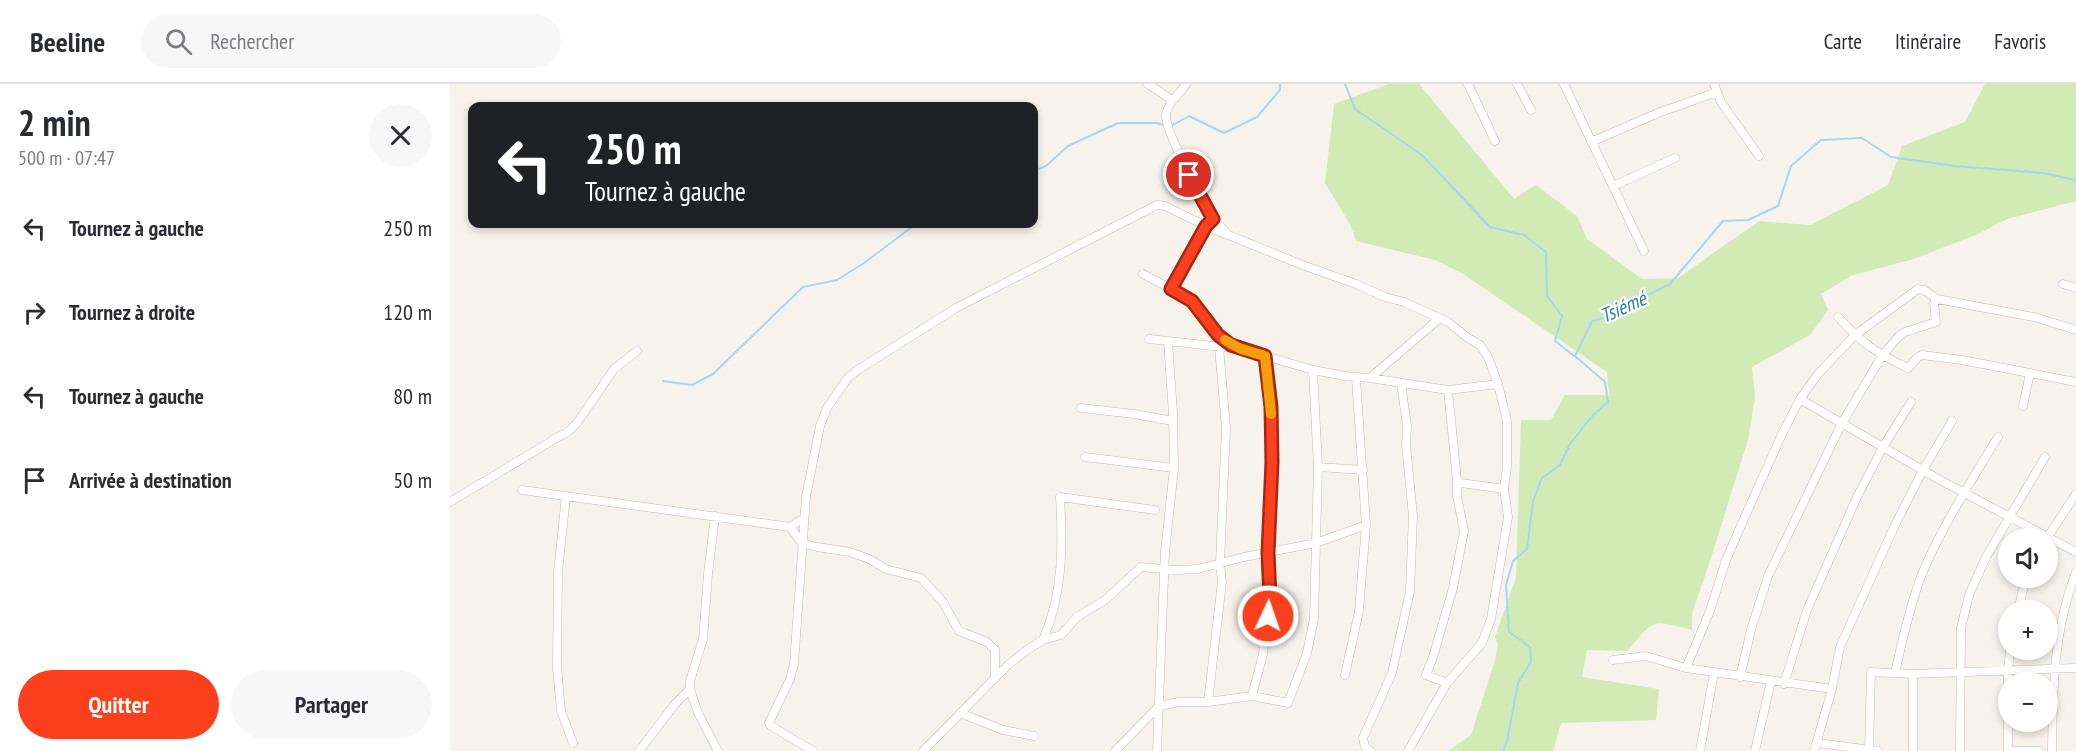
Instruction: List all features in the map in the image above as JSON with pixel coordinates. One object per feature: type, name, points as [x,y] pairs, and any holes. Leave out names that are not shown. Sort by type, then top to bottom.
[{"type":"street","points":[[1148,84],[1172,100]]},
{"type":"street","points":[[1186,84],[1172,100],[1166,116],[1168,127],[1189,175],[1213,219],[1226,232]]},
{"type":"street","points":[[1468,84],[1495,141]]},
{"type":"street","points":[[1517,84],[1531,110]]},
{"type":"street","points":[[1564,84],[1644,251]]},
{"type":"street","points":[[1591,142],[1715,88],[1721,102],[1759,156]]},
{"type":"street","points":[[1613,186],[1675,158]]},
{"type":"street","points":[[813,751],[769,723],[790,679],[794,664],[804,518],[820,426],[826,408],[847,379],[856,371],[956,308],[1039,267],[1154,205],[1165,206],[1206,226],[1385,297],[1404,302],[1449,322],[1480,345],[1488,357],[1498,384],[1507,421],[1507,466],[1504,489],[1508,517],[1488,631],[1478,648],[1447,682],[1408,751]]},
{"type":"street","points":[[1171,289],[1206,226],[1213,219]]},
{"type":"street","points":[[1143,274],[1192,301],[1218,335],[1241,349],[1313,370],[1356,378],[1370,378],[1448,390],[1498,384]]},
{"type":"street","points":[[2063,284],[2076,288]]},
{"type":"street","points":[[1686,668],[1710,611],[1726,560],[1782,434],[1800,399],[1818,374],[1856,335],[1918,290],[1924,290],[1937,299],[2034,317],[2076,330]]},
{"type":"street","points":[[1740,677],[1751,630],[1768,576],[1842,423],[1882,356],[1898,337],[1905,332],[1936,321],[1934,303],[1937,299]]},
{"type":"street","points":[[1838,317],[1882,356],[1908,368],[1922,355],[1962,360],[2076,382]]},
{"type":"street","points":[[1370,378],[1440,318]]},
{"type":"street","points":[[1149,339],[1241,349]]},
{"type":"street","points":[[1157,751],[1165,552],[1174,468],[1168,342]]},
{"type":"street","points":[[1208,702],[1222,582],[1220,563],[1226,428],[1219,347]]},
{"type":"street","points":[[450,502],[570,430],[614,369],[637,351]]},
{"type":"street","points":[[1252,696],[1263,654],[1270,597],[1268,553],[1272,462],[1271,407],[1265,356]]},
{"type":"street","points":[[1115,751],[1159,706],[1179,702],[1208,702],[1252,696],[1288,703],[1307,653],[1314,618],[1318,467],[1313,370]]},
{"type":"street","points":[[2024,406],[2030,373]]},
{"type":"street","points":[[1345,675],[1359,611],[1366,525],[1356,378]]},
{"type":"street","points":[[1371,751],[1365,747],[1363,738],[1392,673],[1410,591],[1413,516],[1406,445],[1407,426],[1401,383]]},
{"type":"street","points":[[1447,682],[1426,675],[1453,588],[1464,531],[1457,496],[1458,480],[1448,390]]},
{"type":"street","points":[[1800,399],[2028,528]]},
{"type":"street","points":[[1784,684],[1807,610],[1853,507],[1882,447],[1911,402]]},
{"type":"street","points":[[1081,408],[1173,421]]},
{"type":"street","points":[[1876,751],[1816,747],[1832,689],[1840,647],[1894,525],[1952,421]]},
{"type":"street","points":[[1895,673],[1903,632],[1920,579],[1964,493],[1998,437]]},
{"type":"street","points":[[1085,457],[1174,468]]},
{"type":"street","points":[[1960,751],[1961,628],[1969,595],[1977,574],[2008,517],[2045,457]]},
{"type":"street","points":[[1318,467],[1363,470]]},
{"type":"street","points":[[1458,480],[1461,483],[1504,489]]},
{"type":"street","points":[[522,490],[790,527],[804,518]]},
{"type":"street","points":[[2054,528],[2076,494]]},
{"type":"street","points":[[566,496],[558,572],[557,667],[561,711],[573,743]]},
{"type":"street","points":[[1043,640],[1059,585],[1062,554],[1060,497],[1155,510]]},
{"type":"street","points":[[715,516],[703,639],[690,681],[690,689],[698,713],[718,751]]},
{"type":"street","points":[[923,751],[995,678],[1027,650],[1043,640],[1061,635],[1077,617],[1105,600],[1141,567],[1198,569],[1316,543],[1366,525]]},
{"type":"street","points":[[790,527],[802,543],[850,552],[886,569],[921,578],[943,602],[959,631],[987,642],[995,650],[995,678]]},
{"type":"street","points":[[2058,543],[2076,552]]},
{"type":"street","points":[[2052,751],[2054,669],[2063,609],[2076,572]]},
{"type":"street","points":[[1613,660],[1646,656],[1686,668],[1714,673],[1832,689]]},
{"type":"street","points":[[2009,660],[2010,751],[2039,751]]},
{"type":"street","points":[[1869,751],[1871,672],[1913,674],[2076,668]]},
{"type":"street","points":[[1700,751],[1714,673]]},
{"type":"street","points":[[1913,674],[1913,751]]},
{"type":"street","points":[[1755,751],[1771,681]]},
{"type":"street","points":[[639,751],[670,710],[690,689]]},
{"type":"street","points":[[960,713],[1003,730],[1034,736]]},
{"type":"green space","points":[[1389,84],[1419,84],[1514,199],[1536,185],[1577,216],[1587,239],[1642,279],[1678,278],[1759,221],[1810,225],[1888,185],[1902,146],[1965,122],[1985,84],[2076,84],[2076,201],[2007,219],[1978,234],[1914,259],[1853,275],[1821,294],[1828,310],[1810,335],[1752,367],[1755,397],[1748,440],[1692,613],[1692,630],[1669,624],[1655,624],[1643,632],[1628,651],[1587,650],[1582,677],[1659,689],[1656,720],[1561,723],[1553,751],[1448,751],[1471,735],[1495,660],[1498,645],[1495,637],[1516,577],[1521,420],[1551,420],[1565,395],[1609,395],[1607,372],[1463,274],[1435,260],[1356,241],[1350,224],[1325,183],[1334,104]]},
{"type":"waterway","points":[[1171,126],[1189,116],[1224,133],[1257,117],[1280,90],[1280,84]]},
{"type":"waterway","points":[[1345,84],[1355,109],[1422,155],[1490,227],[1524,235],[1546,252],[1547,296],[1562,316],[1555,341],[1574,356]]},
{"type":"waterway","points":[[1038,169],[1046,166],[1068,146],[1118,123],[1158,123],[1166,126]]},
{"type":"waterway","name":"Tsiémé","points":[[1503,751],[1518,683],[1531,662],[1530,647],[1509,632],[1506,585],[1513,561],[1527,549],[1533,501],[1542,478],[1560,465],[1570,444],[1593,415],[1608,402],[1605,382],[1575,356],[1592,321],[1616,315],[1670,284],[1723,221],[1748,220],[1778,206],[1791,166],[1821,140],[1862,138],[1891,157],[1955,166],[2043,173],[2076,180]]},
{"type":"waterway","points":[[663,381],[692,385],[713,374],[803,287],[837,280],[911,228]]},
{"type":"slow traffic","points":[[1225,340],[1241,349],[1265,356],[1271,414]]},
{"type":"route","points":[[1189,175],[1213,219],[1206,226],[1171,289],[1192,301],[1218,335],[1228,343],[1265,356],[1271,407],[1272,462],[1268,616]]}]
